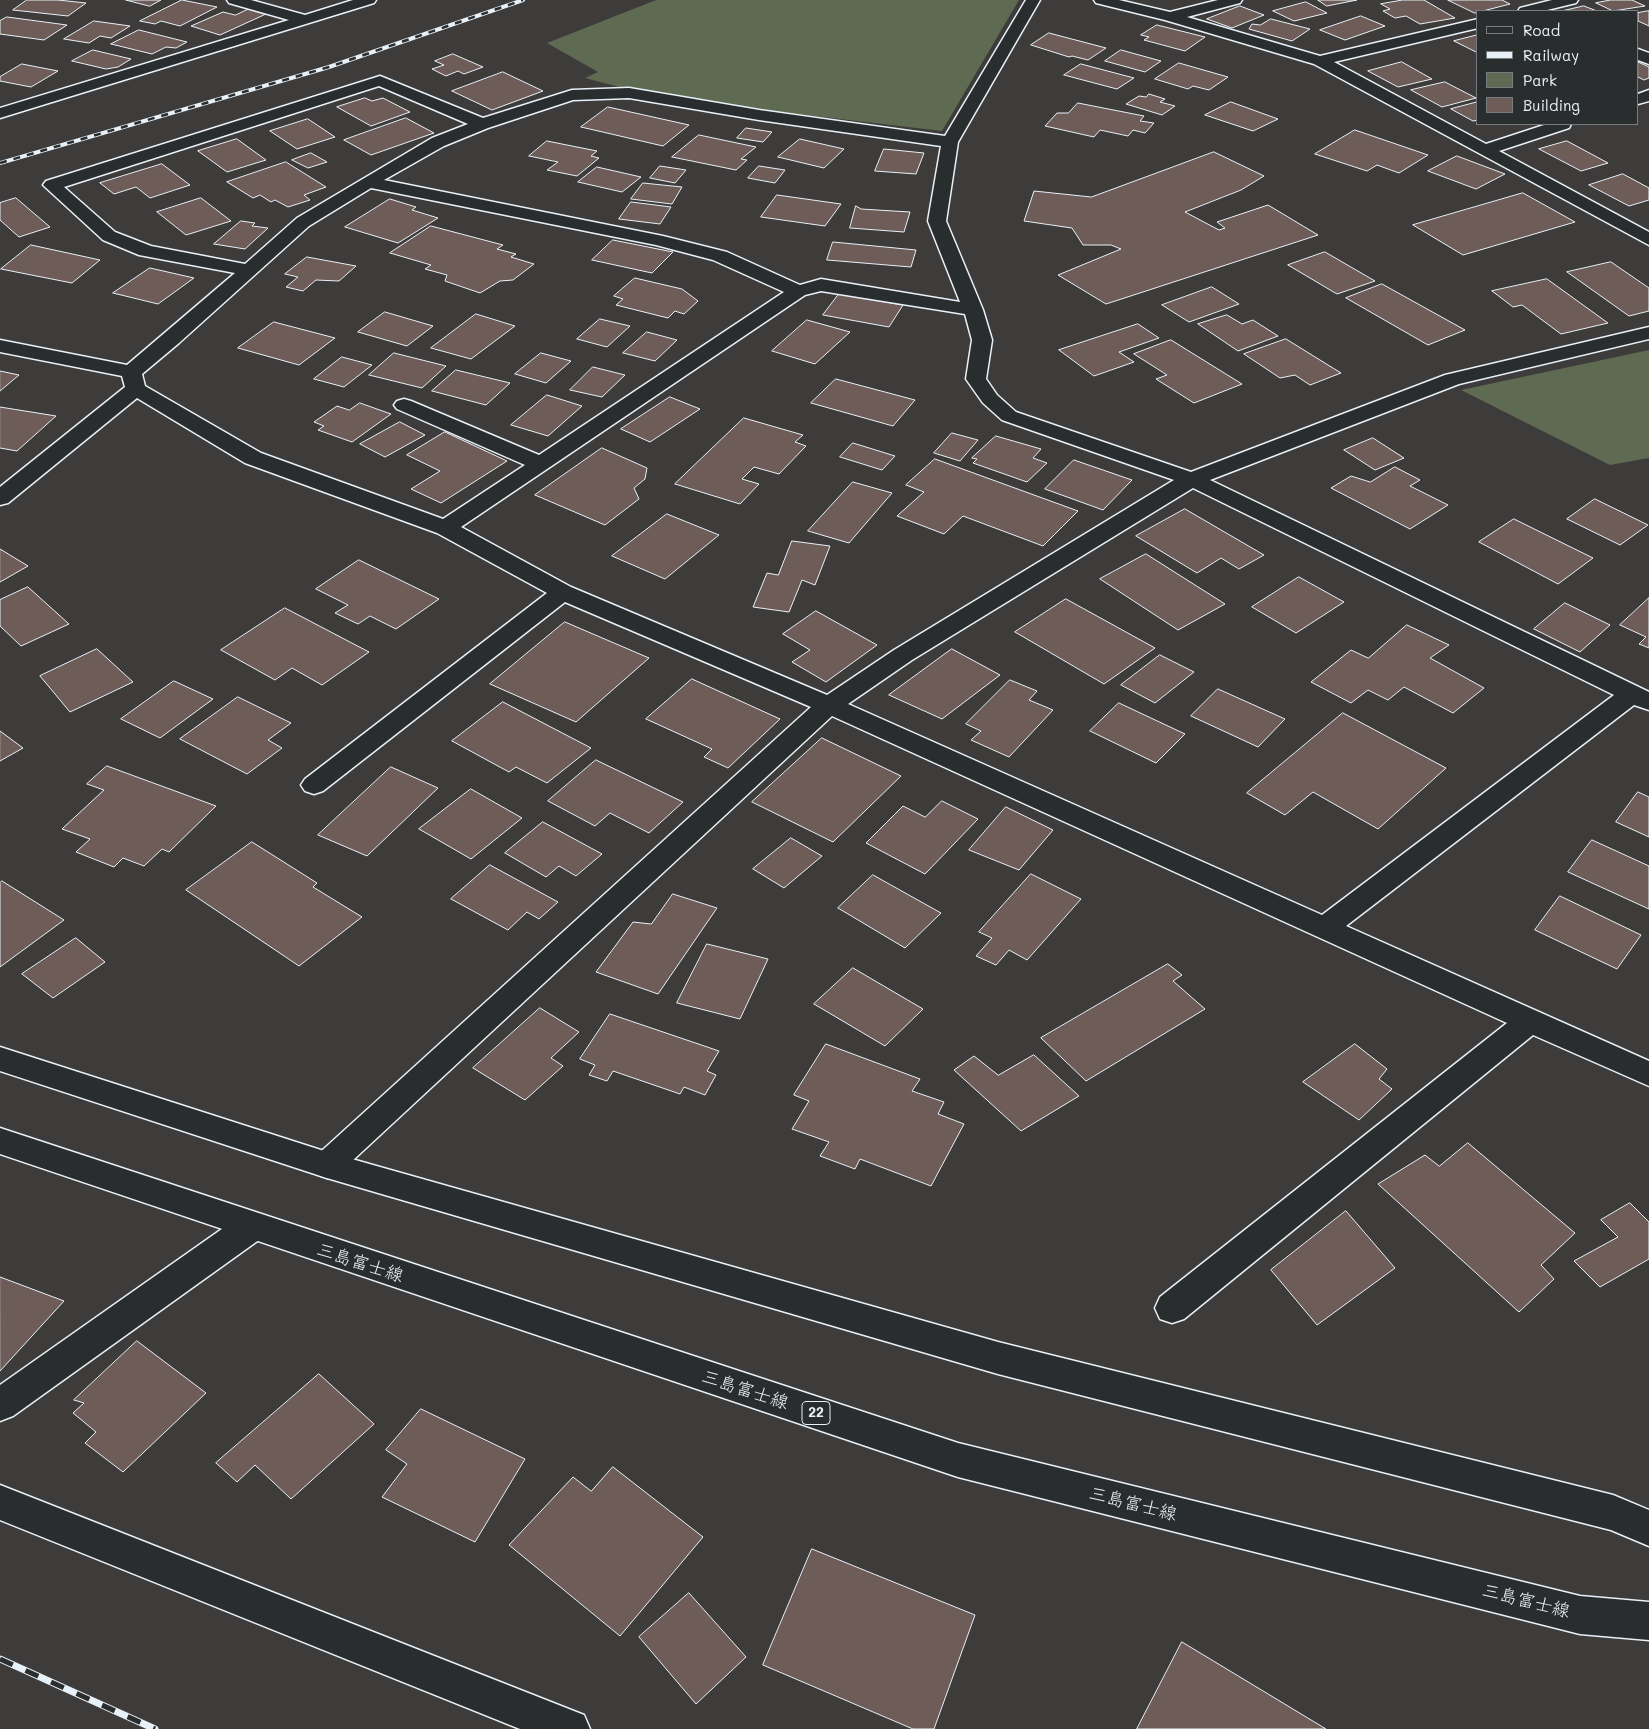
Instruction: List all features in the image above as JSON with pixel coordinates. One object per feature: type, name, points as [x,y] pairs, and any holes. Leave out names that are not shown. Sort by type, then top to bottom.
[{"type":"street","points":[[234,0],[308,20]]},
{"type":"street","points":[[0,113],[369,0]]},
{"type":"street","points":[[1034,0],[950,142],[937,221],[973,310],[982,340],[976,379],[990,399],[1009,416],[1111,453],[1192,479],[1641,698],[1324,928]]},
{"type":"street","points":[[1101,0],[1170,17],[1320,61],[1487,149],[1649,239]]},
{"type":"street","points":[[1170,17],[1235,0]]},
{"type":"street","points":[[1533,10],[1571,0]]},
{"type":"street","points":[[1320,61],[1476,23]]},
{"type":"street","points":[[249,270],[146,251],[109,236],[52,185],[380,81],[482,124]]},
{"type":"street","points":[[0,498],[134,380],[172,339],[303,222],[438,142],[482,124],[572,95],[629,93],[759,115],[950,142]]},
{"type":"street","points":[[1487,149],[1560,125]]},
{"type":"street","points":[[368,182],[657,240],[720,256],[798,292]]},
{"type":"street","points":[[445,528],[798,292],[821,285],[973,310]]},
{"type":"street","points":[[327,1165],[829,705],[903,655],[1192,479],[1452,379],[1649,333]]},
{"type":"street","points":[[0,346],[134,380],[253,458],[445,528],[563,592],[829,705],[1649,1074]]},
{"type":"street","points":[[404,405],[541,464]]},
{"type":"street","points":[[314,784],[563,592]]},
{"type":"street","points":[[1172,1308],[1530,1021]]},
{"type":"street","points":[[0,1059],[327,1165],[998,1358],[1613,1513],[1649,1528]]},
{"type":"street","name":"三島富士線","points":[[0,1141],[958,1460],[1580,1615],[1649,1621]]},
{"type":"street","points":[[0,1404],[251,1226]]},
{"type":"street","points":[[0,1502],[570,1729]]},
{"type":"green space","points":[[656,0],[1019,0],[942,131],[661,98],[585,78],[598,72],[547,43]]},
{"type":"green space","points":[[1649,350],[1649,458],[1610,465],[1461,390]]},
{"type":"building","points":[[27,0],[58,0],[86,3],[68,16],[13,10]]},
{"type":"building","points":[[126,0],[161,0],[150,6]]},
{"type":"building","points":[[182,0],[217,7],[180,26],[161,21],[155,24],[140,21]]},
{"type":"building","points":[[1318,0],[1357,0],[1327,6]]},
{"type":"building","points":[[1403,0],[1424,0],[1455,18],[1420,24],[1406,16],[1395,18],[1383,11],[1390,9],[1381,4]]},
{"type":"building","points":[[1448,0],[1502,0],[1510,4],[1487,10],[1476,10],[1475,13]]},
{"type":"building","points":[[1611,0],[1632,0],[1645,6],[1611,10],[1596,3]]},
{"type":"building","points":[[1306,2],[1327,13],[1294,21],[1273,11]]},
{"type":"building","points":[[1240,6],[1264,15],[1232,28],[1207,19]]},
{"type":"building","points":[[1584,6],[1594,10],[1566,10]]},
{"type":"building","points":[[249,9],[266,14],[220,35],[191,26],[223,12],[235,15]]},
{"type":"building","points":[[1649,11],[1649,26],[1639,21],[1639,13]]},
{"type":"building","points":[[1361,16],[1385,26],[1345,40],[1320,30]]},
{"type":"building","points":[[7,17],[67,25],[44,40],[0,34],[0,21]]},
{"type":"building","points":[[1271,19],[1310,29],[1292,41],[1249,29],[1252,24],[1260,25]]},
{"type":"building","points":[[94,21],[130,26],[111,38],[100,36],[89,43],[64,39]]},
{"type":"building","points":[[1157,25],[1205,37],[1185,51],[1144,40],[1149,37],[1141,35]]},
{"type":"building","points":[[139,30],[187,42],[176,48],[166,47],[152,54],[111,44]]},
{"type":"building","points":[[1049,33],[1106,48],[1088,60],[1069,57],[1031,45]]},
{"type":"building","points":[[1476,36],[1476,52],[1454,41]]},
{"type":"building","points":[[93,50],[131,59],[118,67],[106,69],[72,61]]},
{"type":"building","points":[[1121,50],[1161,61],[1145,72],[1105,61]]},
{"type":"building","points":[[453,54],[483,67],[464,74],[458,71],[446,76],[432,69],[444,65],[435,61]]},
{"type":"building","points":[[1402,62],[1432,79],[1398,87],[1368,71]]},
{"type":"building","points":[[1639,62],[1649,67],[1649,78],[1644,80],[1639,78]]},
{"type":"building","points":[[1179,63],[1228,77],[1209,90],[1193,86],[1188,89],[1155,79]]},
{"type":"building","points":[[22,64],[58,71],[31,87],[0,81],[0,77]]},
{"type":"building","points":[[1081,64],[1134,78],[1117,89],[1064,75]]},
{"type":"building","points":[[503,72],[543,91],[492,110],[452,91]]},
{"type":"building","points":[[1445,82],[1476,98],[1442,107],[1411,90]]},
{"type":"building","points":[[1149,94],[1165,99],[1160,102],[1175,106],[1162,115],[1126,104],[1139,96],[1146,97]]},
{"type":"building","points":[[365,98],[372,101],[383,98],[410,112],[371,126],[337,107]]},
{"type":"building","points":[[1231,102],[1278,119],[1253,131],[1205,115]]},
{"type":"building","points":[[1078,103],[1144,116],[1140,121],[1154,123],[1145,133],[1133,130],[1128,136],[1100,130],[1094,137],[1045,126],[1057,113],[1068,113]]},
{"type":"building","points":[[1476,103],[1476,120],[1473,121],[1451,109]]},
{"type":"building","points":[[608,107],[689,125],[663,146],[581,127]]},
{"type":"building","points":[[406,118],[434,133],[371,155],[344,140]]},
{"type":"building","points":[[308,119],[335,137],[297,149],[270,131]]},
{"type":"building","points":[[746,128],[772,132],[763,142],[737,138]]},
{"type":"building","points":[[1355,130],[1428,155],[1399,173],[1377,165],[1367,171],[1315,154]]},
{"type":"building","points":[[699,135],[756,147],[741,159],[747,160],[736,170],[672,157]]},
{"type":"building","points":[[237,139],[266,160],[227,172],[198,151]]},
{"type":"building","points":[[800,139],[844,149],[824,168],[778,157]]},
{"type":"building","points":[[547,141],[597,151],[591,156],[599,158],[577,176],[547,170],[558,162],[529,156]]},
{"type":"building","points":[[1567,141],[1608,163],[1581,171],[1539,149]]},
{"type":"building","points":[[884,149],[924,153],[916,174],[875,171]]},
{"type":"building","points":[[1214,152],[1264,176],[1241,190],[1185,212],[1219,230],[1225,228],[1217,222],[1268,205],[1318,235],[1106,304],[1058,275],[1121,249],[1111,245],[1083,245],[1072,228],[1024,221],[1034,191],[1091,197]]},
{"type":"building","points":[[311,153],[327,162],[308,168],[292,160]]},
{"type":"building","points":[[1457,156],[1505,174],[1476,189],[1428,171]]},
{"type":"building","points":[[286,162],[326,187],[304,195],[310,200],[288,207],[275,200],[271,202],[260,195],[253,198],[227,182]]},
{"type":"building","points":[[162,164],[190,185],[150,198],[136,187],[114,194],[100,183]]},
{"type":"building","points":[[660,166],[686,170],[675,183],[650,178]]},
{"type":"building","points":[[759,166],[785,170],[775,183],[748,178]]},
{"type":"building","points":[[597,167],[641,177],[622,192],[578,182]]},
{"type":"building","points":[[1623,174],[1649,188],[1649,200],[1629,206],[1589,185]]},
{"type":"building","points":[[643,183],[682,187],[672,204],[631,199]]},
{"type":"building","points":[[1523,193],[1575,222],[1463,255],[1413,225]]},
{"type":"building","points":[[777,195],[841,204],[825,226],[761,217]]},
{"type":"building","points":[[16,198],[50,227],[19,237],[0,220],[0,203]]},
{"type":"building","points":[[201,198],[231,221],[186,235],[157,212]]},
{"type":"building","points":[[390,199],[416,207],[412,210],[438,218],[398,243],[345,227]]},
{"type":"building","points":[[631,202],[671,207],[660,224],[619,219]]},
{"type":"building","points":[[856,206],[861,209],[910,212],[904,232],[850,228]]},
{"type":"building","points":[[241,221],[255,223],[252,226],[268,228],[245,249],[214,244]]},
{"type":"building","points":[[431,226],[503,245],[497,249],[516,254],[511,257],[534,264],[513,280],[500,281],[480,293],[445,281],[447,275],[425,269],[431,265],[390,253]]},
{"type":"building","points":[[613,240],[673,252],[652,273],[592,260]]},
{"type":"building","points":[[833,242],[916,250],[911,267],[827,260]]},
{"type":"building","points":[[31,245],[100,260],[72,283],[1,269]]},
{"type":"building","points":[[1325,252],[1375,281],[1337,294],[1288,265]]},
{"type":"building","points":[[307,257],[356,266],[339,281],[316,280],[303,291],[286,287],[298,277],[285,274]]},
{"type":"building","points":[[1611,262],[1649,288],[1649,311],[1629,316],[1567,272]]},
{"type":"building","points":[[150,268],[194,278],[158,304],[113,293]]},
{"type":"building","points":[[635,278],[682,289],[698,301],[684,314],[675,311],[668,318],[616,305],[623,299],[614,296]]},
{"type":"building","points":[[1547,279],[1608,323],[1561,334],[1522,305],[1513,307],[1492,291]]},
{"type":"building","points":[[1382,284],[1465,330],[1428,345],[1346,298]]},
{"type":"building","points":[[1212,287],[1239,304],[1189,322],[1162,305]]},
{"type":"building","points":[[839,294],[903,305],[889,327],[823,315]]},
{"type":"building","points":[[385,312],[433,326],[407,346],[358,332]]},
{"type":"building","points":[[476,314],[515,326],[471,359],[431,348]]},
{"type":"building","points":[[1227,315],[1242,324],[1253,320],[1278,336],[1238,351],[1198,324]]},
{"type":"building","points":[[600,319],[630,326],[607,347],[577,339]]},
{"type":"building","points":[[807,320],[850,332],[815,364],[772,351]]},
{"type":"building","points":[[274,322],[335,338],[299,365],[238,348]]},
{"type":"building","points":[[1138,324],[1159,338],[1119,352],[1134,362],[1094,376],[1059,350]]},
{"type":"building","points":[[647,332],[677,340],[655,361],[623,353]]},
{"type":"building","points":[[1286,339],[1341,373],[1310,385],[1295,375],[1280,378],[1244,354]]},
{"type":"building","points":[[1171,340],[1242,384],[1194,403],[1156,379],[1167,375],[1134,354]]},
{"type":"building","points":[[394,353],[446,366],[422,388],[369,375]]},
{"type":"building","points":[[541,353],[571,361],[546,383],[515,374]]},
{"type":"building","points":[[342,357],[372,365],[344,387],[314,379]]},
{"type":"building","points":[[593,367],[625,375],[602,397],[570,390]]},
{"type":"building","points":[[456,370],[510,383],[486,405],[432,391]]},
{"type":"building","points":[[0,371],[19,375],[0,391]]},
{"type":"building","points":[[836,379],[915,400],[893,426],[811,403]]},
{"type":"building","points":[[547,395],[582,406],[548,436],[511,425]]},
{"type":"building","points":[[670,397],[700,409],[650,442],[621,429]]},
{"type":"building","points":[[360,403],[391,414],[352,442],[318,430],[324,426],[314,422],[337,406],[349,410]]},
{"type":"building","points":[[0,407],[56,416],[17,451],[0,448]]},
{"type":"building","points":[[744,418],[803,435],[795,442],[806,446],[779,474],[754,467],[742,479],[759,484],[740,504],[675,484]]},
{"type":"building","points":[[400,422],[425,435],[385,457],[360,444]]},
{"type":"building","points":[[445,432],[507,461],[441,503],[411,489],[440,471],[407,455]]},
{"type":"building","points":[[952,433],[978,440],[960,461],[934,453]]},
{"type":"building","points":[[996,436],[1041,449],[1033,458],[1047,463],[1027,482],[973,463],[977,459],[972,458]]},
{"type":"building","points":[[1373,438],[1404,458],[1375,470],[1344,450]]},
{"type":"building","points":[[853,443],[895,456],[882,470],[840,457]]},
{"type":"building","points":[[602,448],[647,468],[645,479],[634,488],[639,499],[605,525],[535,495]]},
{"type":"building","points":[[935,459],[1078,511],[1043,546],[963,516],[944,534],[897,516],[924,492],[906,485]]},
{"type":"building","points":[[1074,460],[1132,480],[1103,510],[1045,489]]},
{"type":"building","points":[[1395,467],[1420,480],[1410,486],[1448,505],[1410,529],[1331,488],[1351,476],[1370,482]]},
{"type":"building","points":[[853,482],[892,493],[849,543],[808,531]]},
{"type":"building","points":[[1595,499],[1648,525],[1620,545],[1567,519]]},
{"type":"building","points":[[1185,509],[1264,555],[1239,569],[1221,558],[1197,573],[1136,536]]},
{"type":"building","points":[[667,514],[719,535],[665,579],[612,556]]},
{"type":"building","points":[[1514,519],[1593,558],[1558,584],[1479,542]]},
{"type":"building","points":[[792,541],[830,546],[815,585],[802,580],[789,612],[753,607],[767,573],[778,575]]},
{"type":"building","points":[[0,549],[28,566],[0,582]]},
{"type":"building","points":[[1146,554],[1225,604],[1178,630],[1100,579]]},
{"type":"building","points":[[359,560],[439,599],[396,629],[370,616],[358,624],[335,613],[348,605],[316,589]]},
{"type":"building","points":[[1299,577],[1344,602],[1296,633],[1252,607]]},
{"type":"building","points":[[28,587],[69,624],[21,646],[0,626],[0,600]]},
{"type":"building","points":[[1649,598],[1649,648],[1639,644],[1646,637],[1620,625]]},
{"type":"building","points":[[1066,599],[1155,648],[1104,684],[1015,632]]},
{"type":"building","points":[[1565,603],[1610,625],[1580,652],[1534,629]]},
{"type":"building","points":[[285,608],[369,652],[322,685],[292,668],[275,680],[221,650]]},
{"type":"building","points":[[816,611],[877,645],[826,682],[792,662],[810,650],[783,634]]},
{"type":"building","points":[[565,622],[649,658],[576,722],[490,684]]},
{"type":"building","points":[[1407,625],[1449,645],[1430,658],[1484,688],[1453,713],[1404,687],[1388,700],[1368,690],[1351,703],[1311,682],[1351,650],[1368,658]]},
{"type":"building","points":[[97,649],[133,682],[70,712],[40,676]]},
{"type":"building","points":[[952,649],[1000,675],[942,719],[889,695]]},
{"type":"building","points":[[1160,655],[1194,672],[1155,703],[1121,685]]},
{"type":"building","points":[[692,679],[780,719],[728,768],[704,757],[712,749],[646,719]]},
{"type":"building","points":[[1010,680],[1037,691],[1029,700],[1053,710],[1009,757],[971,740],[981,731],[966,724]]},
{"type":"building","points":[[174,681],[213,699],[160,738],[121,719]]},
{"type":"building","points":[[1218,689],[1285,719],[1258,747],[1191,716]]},
{"type":"building","points":[[238,697],[291,723],[268,740],[282,748],[247,774],[180,739]]},
{"type":"building","points":[[503,702],[591,748],[547,783],[516,767],[509,772],[452,741]]},
{"type":"building","points":[[1119,703],[1185,734],[1156,763],[1090,731]]},
{"type":"building","points":[[1343,713],[1446,768],[1378,829],[1313,792],[1285,815],[1247,793]]},
{"type":"building","points":[[0,731],[23,748],[0,761]]},
{"type":"building","points":[[822,738],[901,776],[833,842],[752,802]]},
{"type":"building","points":[[596,760],[683,802],[649,833],[610,813],[595,826],[548,801]]},
{"type":"building","points":[[107,766],[216,806],[169,852],[162,849],[144,866],[123,858],[114,867],[76,852],[90,839],[62,829],[104,790],[87,784]]},
{"type":"building","points":[[391,767],[438,788],[367,856],[318,835]]},
{"type":"building","points":[[471,789],[522,818],[471,859],[419,829]]},
{"type":"building","points":[[1638,792],[1649,797],[1649,837],[1616,822]]},
{"type":"building","points":[[942,801],[978,819],[925,874],[866,843],[903,806],[925,817]]},
{"type":"building","points":[[1006,807],[1053,830],[1019,870],[969,850]]},
{"type":"building","points":[[543,822],[602,854],[576,876],[559,866],[546,877],[505,853]]},
{"type":"building","points":[[791,838],[822,856],[784,888],[753,869]]},
{"type":"building","points":[[1592,840],[1649,866],[1649,909],[1568,872]]},
{"type":"building","points":[[252,842],[317,883],[313,887],[362,917],[299,966],[186,890]]},
{"type":"building","points":[[490,865],[558,902],[539,919],[527,912],[508,930],[451,899]]},
{"type":"building","points":[[1031,874],[1081,899],[1027,960],[1009,950],[996,965],[976,956],[992,938],[979,932]]},
{"type":"building","points":[[873,875],[941,913],[905,948],[838,908]]},
{"type":"building","points":[[2,881],[64,920],[0,967],[0,883]]},
{"type":"building","points":[[673,894],[717,908],[658,994],[596,972],[633,922],[651,924]]},
{"type":"building","points":[[1560,896],[1641,935],[1617,969],[1535,930]]},
{"type":"building","points":[[76,938],[105,962],[53,998],[22,974]]},
{"type":"building","points":[[707,944],[768,959],[740,1019],[677,1003]]},
{"type":"building","points":[[1168,964],[1182,975],[1173,981],[1205,1009],[1086,1081],[1041,1038]]},
{"type":"building","points":[[853,968],[923,1009],[885,1046],[814,1004]]},
{"type":"building","points":[[540,1008],[579,1032],[551,1058],[563,1066],[525,1100],[473,1068]]},
{"type":"building","points":[[610,1014],[719,1051],[707,1071],[716,1075],[705,1095],[684,1087],[680,1094],[613,1071],[607,1081],[589,1075],[595,1065],[580,1059]]},
{"type":"building","points":[[826,1044],[920,1079],[912,1091],[944,1102],[938,1114],[964,1124],[931,1186],[860,1159],[855,1169],[820,1156],[829,1142],[792,1129],[809,1101],[794,1095]]},
{"type":"building","points":[[1355,1044],[1387,1069],[1379,1079],[1392,1089],[1359,1120],[1303,1082]]},
{"type":"building","points":[[1034,1055],[1079,1096],[1021,1131],[954,1070],[974,1056],[998,1075]]},
{"type":"building","points":[[1468,1143],[1575,1233],[1541,1265],[1554,1279],[1519,1312],[1378,1184],[1425,1155],[1439,1166]]},
{"type":"building","points":[[1630,1203],[1649,1222],[1649,1259],[1600,1287],[1574,1261],[1618,1237],[1601,1220]]},
{"type":"building","points":[[1346,1211],[1395,1268],[1317,1325],[1271,1270]]},
{"type":"building","points":[[0,1277],[64,1301],[0,1371]]},
{"type":"building","points":[[137,1341],[206,1393],[123,1472],[85,1443],[96,1432],[73,1413],[84,1403],[74,1400]]},
{"type":"building","points":[[319,1374],[374,1424],[291,1499],[255,1465],[237,1482],[216,1463]]},
{"type":"building","points":[[421,1409],[525,1459],[475,1542],[382,1497],[407,1464],[386,1450]]},
{"type":"building","points":[[613,1467],[703,1537],[620,1636],[509,1545],[573,1477],[591,1491]]},
{"type":"building","points":[[812,1549],[975,1615],[934,1729],[913,1729],[763,1665]]},
{"type":"building","points":[[689,1593],[746,1657],[696,1704],[639,1637]]},
{"type":"building","points":[[1182,1642],[1326,1729],[1137,1729]]},
{"type":"railway","points":[[0,163],[329,67],[523,0]]},
{"type":"railway","points":[[0,1659],[155,1729]]}]
